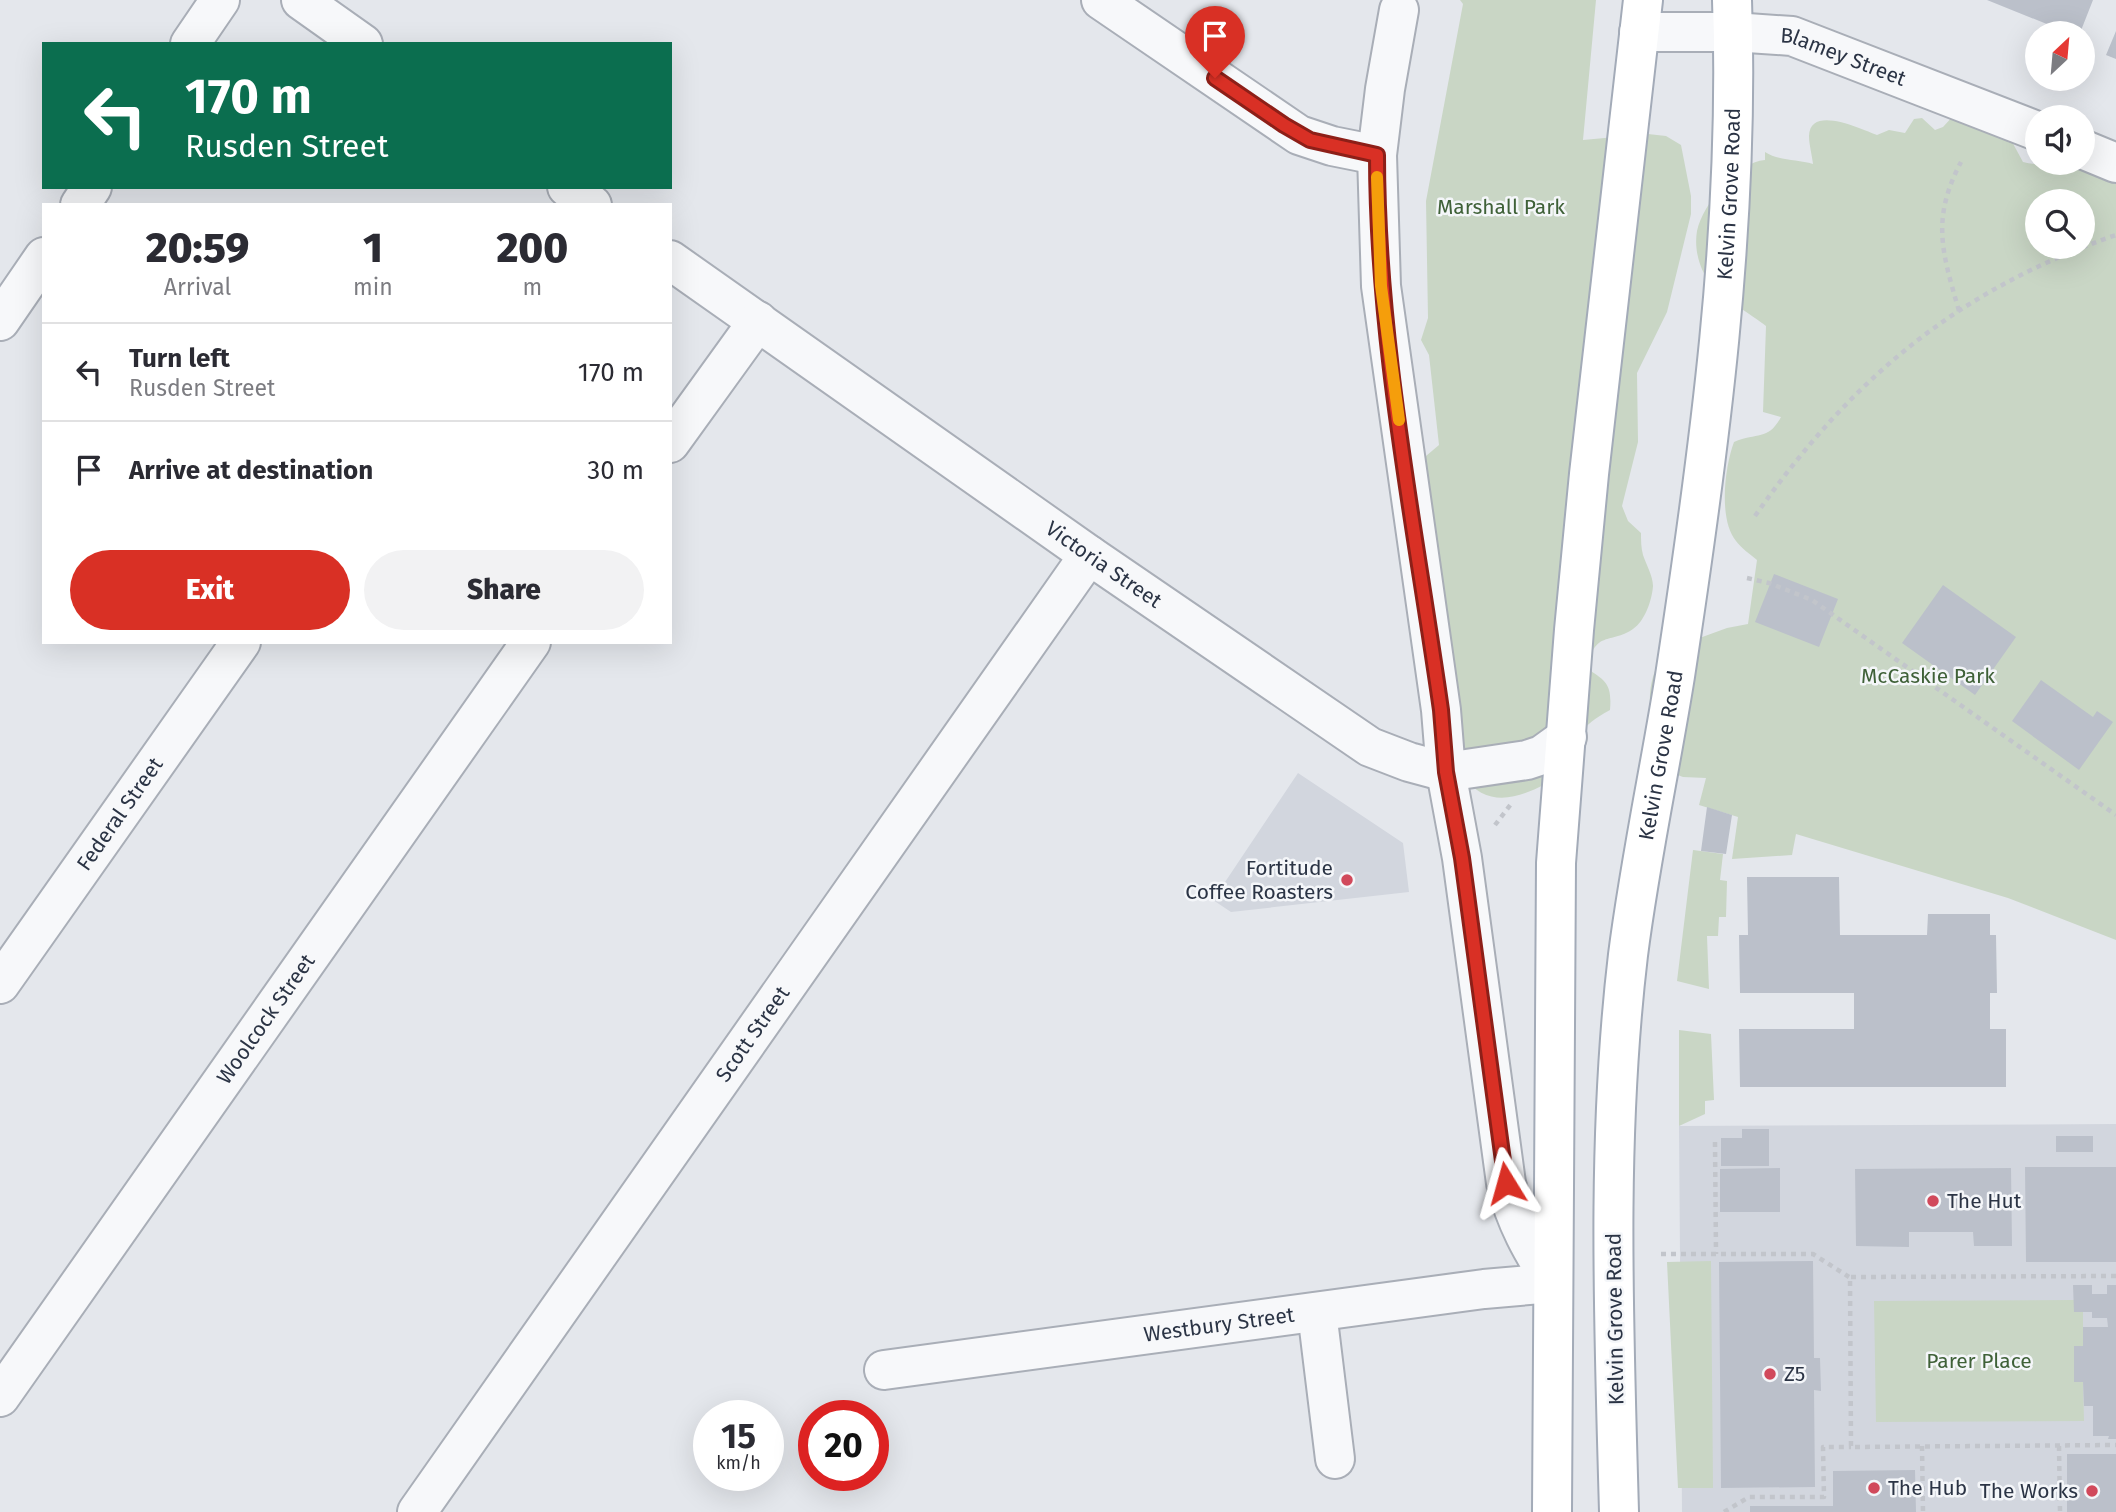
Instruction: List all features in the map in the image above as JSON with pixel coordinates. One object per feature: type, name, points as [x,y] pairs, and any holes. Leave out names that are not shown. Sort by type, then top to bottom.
[{"type":"main road","points":[[1552,1512],[1556,875],[1574,630],[1589,474],[1641,16]]},
{"type":"main road","name":"Kelvin Grove Road","points":[[1619,1512],[1613,1227],[1616,1093],[1628,957],[1638,884],[1675,677],[1701,492],[1719,335],[1729,233],[1734,114],[1733,16]]},
{"type":"street","points":[[192,42],[220,0]]},
{"type":"street","points":[[301,0],[360,42]]},
{"type":"street","points":[[1101,0],[1299,135],[1332,146],[1377,155]]},
{"type":"street","points":[[1399,10],[1377,155],[1382,300],[1441,710],[1446,772],[1462,858],[1506,1183],[1527,1241],[1553,1283]]},
{"type":"street","name":"Blamey Street","points":[[1641,16],[1733,16],[1782,35],[1801,39],[2025,126]]},
{"type":"street","points":[[2095,154],[2116,163]]},
{"type":"street","points":[[570,189],[589,203]]},
{"type":"street","points":[[0,321],[42,260]]},
{"type":"street","name":"Victoria Street","points":[[672,261],[1356,739],[1394,757],[1446,772],[1527,760],[1542,755],[1567,737]]},
{"type":"street","points":[[672,440],[758,321]]},
{"type":"street","name":"Scott Street","points":[[417,1512],[1089,555]]},
{"type":"street","name":"Federal Street","points":[[0,984],[240,644]]},
{"type":"street","name":"Woolcock Street","points":[[0,1397],[530,644]]},
{"type":"street","name":"Westbury Street","points":[[884,1370],[1484,1289],[1553,1283]]},
{"type":"street","points":[[1317,1312],[1335,1459]]},
{"type":"path","points":[[1959,311],[1943,257],[1942,215],[1951,181],[1961,162]]},
{"type":"path","points":[[1755,516],[1790,466],[1829,420],[1872,377],[1919,338],[2024,273],[2116,235]]},
{"type":"path","points":[[1747,578],[1769,583],[1812,600],[2116,815]]},
{"type":"path","points":[[1715,1142],[1716,1254]]},
{"type":"path","points":[[1661,1254],[1813,1254],[1850,1277],[2116,1276]]},
{"type":"path","points":[[1850,1277],[1851,1447]]},
{"type":"path","points":[[1724,1512],[1749,1497],[1824,1497],[1824,1447],[2116,1445]]},
{"type":"path","points":[[1923,1446],[1923,1512]]},
{"type":"path","points":[[2059,1446],[2060,1512]]},
{"type":"shaded area","points":[[1298,773],[1403,843],[1409,892],[1231,912],[1213,900]]},
{"type":"shaded area","points":[[2116,1124],[2116,1512],[1682,1512],[1679,1126]]},
{"type":"green space","name":"Marshall Park","points":[[1460,0],[1596,0],[1583,140],[1648,134],[1666,136],[1681,145],[1691,196],[1691,214],[1667,312],[1637,373],[1638,442],[1622,506],[1628,521],[1641,533],[1642,552],[1653,582],[1649,604],[1644,616],[1633,629],[1599,643],[1590,656],[1586,668],[1607,684],[1610,710],[1584,729],[1565,773],[1525,793],[1499,798],[1474,788],[1462,775],[1418,510],[1426,456],[1439,445],[1429,355],[1421,340],[1428,318],[1426,201],[1463,4]]},
{"type":"green space","name":"McCaskie Park","points":[[1954,115],[2010,138],[2025,162],[2025,175],[2093,175],[2116,184],[2116,940],[2008,898],[1796,834],[1792,855],[1732,859],[1738,817],[1699,805],[1706,778],[1675,774],[1652,714],[1651,685],[1664,651],[1727,628],[1748,624],[1757,560],[1738,544],[1730,531],[1725,506],[1728,464],[1734,442],[1767,433],[1781,417],[1763,412],[1766,326],[1721,294],[1706,277],[1697,251],[1696,238],[1700,220],[1723,186],[1743,168],[1765,160],[1765,152],[1776,157],[1813,164],[1809,136],[1812,127],[1818,122],[1838,122],[1877,135],[1889,130],[1905,133],[1914,119],[1922,118],[1935,130],[1943,127]]},
{"type":"green space","points":[[1693,850],[1723,854],[1720,880],[1727,881],[1726,917],[1719,917],[1718,936],[1707,936],[1709,989],[1677,981]]},
{"type":"green space","points":[[1679,1030],[1711,1034],[1714,1100],[1705,1101],[1705,1114],[1679,1126]]},
{"type":"green space","points":[[1711,1261],[1713,1488],[1678,1488],[1667,1262]]},
{"type":"green space","name":"Parer Place","points":[[2074,1300],[2083,1312],[2083,1346],[2074,1346],[2074,1381],[2083,1382],[2084,1421],[1876,1422],[1874,1301]]},
{"type":"building","points":[[1987,0],[2093,0],[2085,21],[2039,21]]},
{"type":"building","points":[[2116,31],[2116,59],[2106,55]]},
{"type":"building","points":[[1774,574],[1838,599],[1819,647],[1755,622]]},
{"type":"building","points":[[1943,585],[2016,637],[1975,695],[1902,643]]},
{"type":"building","points":[[2041,680],[2093,717],[2097,711],[2113,722],[2079,770],[2012,721]]},
{"type":"building","points":[[1707,807],[1732,815],[1726,854],[1701,851]]},
{"type":"building","points":[[1747,877],[1839,877],[1840,935],[1927,935],[1928,914],[1990,914],[1990,935],[1996,935],[1997,993],[1990,993],[1990,1029],[2006,1029],[2006,1087],[1740,1087],[1739,1029],[1854,1029],[1854,993],[1740,993],[1739,935],[1748,935]]},
{"type":"building","points":[[1742,1129],[1769,1129],[1769,1166],[1721,1166],[1721,1138],[1742,1138]]},
{"type":"building","points":[[2056,1136],[2093,1136],[2093,1152],[2056,1152]]},
{"type":"building","points":[[2025,1167],[2116,1167],[2116,1262],[2026,1262]]},
{"type":"building","points":[[1780,1168],[1780,1212],[1720,1212],[1720,1169]]},
{"type":"building","name":"The Hut","points":[[2011,1168],[2012,1246],[1974,1246],[1973,1232],[1909,1232],[1909,1247],[1856,1246],[1855,1169]]},
{"type":"building","name":"Z5","points":[[1813,1261],[1814,1358],[1820,1358],[1821,1391],[1814,1390],[1815,1487],[1721,1488],[1719,1262]]},
{"type":"building","points":[[2073,1285],[2092,1285],[2092,1294],[2107,1294],[2107,1285],[2116,1285],[2116,1439],[2093,1436],[2093,1406],[2084,1406],[2083,1382],[2074,1382],[2074,1346],[2083,1346],[2083,1327],[2108,1327],[2107,1318],[2092,1318],[2092,1312],[2074,1312]]},
{"type":"building","name":"The Works","points":[[2067,1454],[2116,1454],[2116,1512],[2067,1512]]},
{"type":"building","name":"The Hub","points":[[1915,1470],[1916,1512],[1750,1512],[1750,1506],[1833,1506],[1833,1471]]},
{"type":"slow traffic","points":[[1377,177],[1381,286],[1399,420]]},
{"type":"place","name":"Fortitude Coffee Roasters","points":[[1347,880]]},
{"type":"place","name":"The Hut","points":[[1933,1201]]},
{"type":"place","name":"Z5","points":[[1770,1374]]},
{"type":"place","name":"The Hub","points":[[1874,1488]]},
{"type":"place","name":"The Works","points":[[2092,1491]]},
{"type":"route","points":[[1215,78],[1310,140],[1377,155],[1378,238],[1386,327],[1441,710],[1446,772],[1462,858],[1506,1183]]}]
